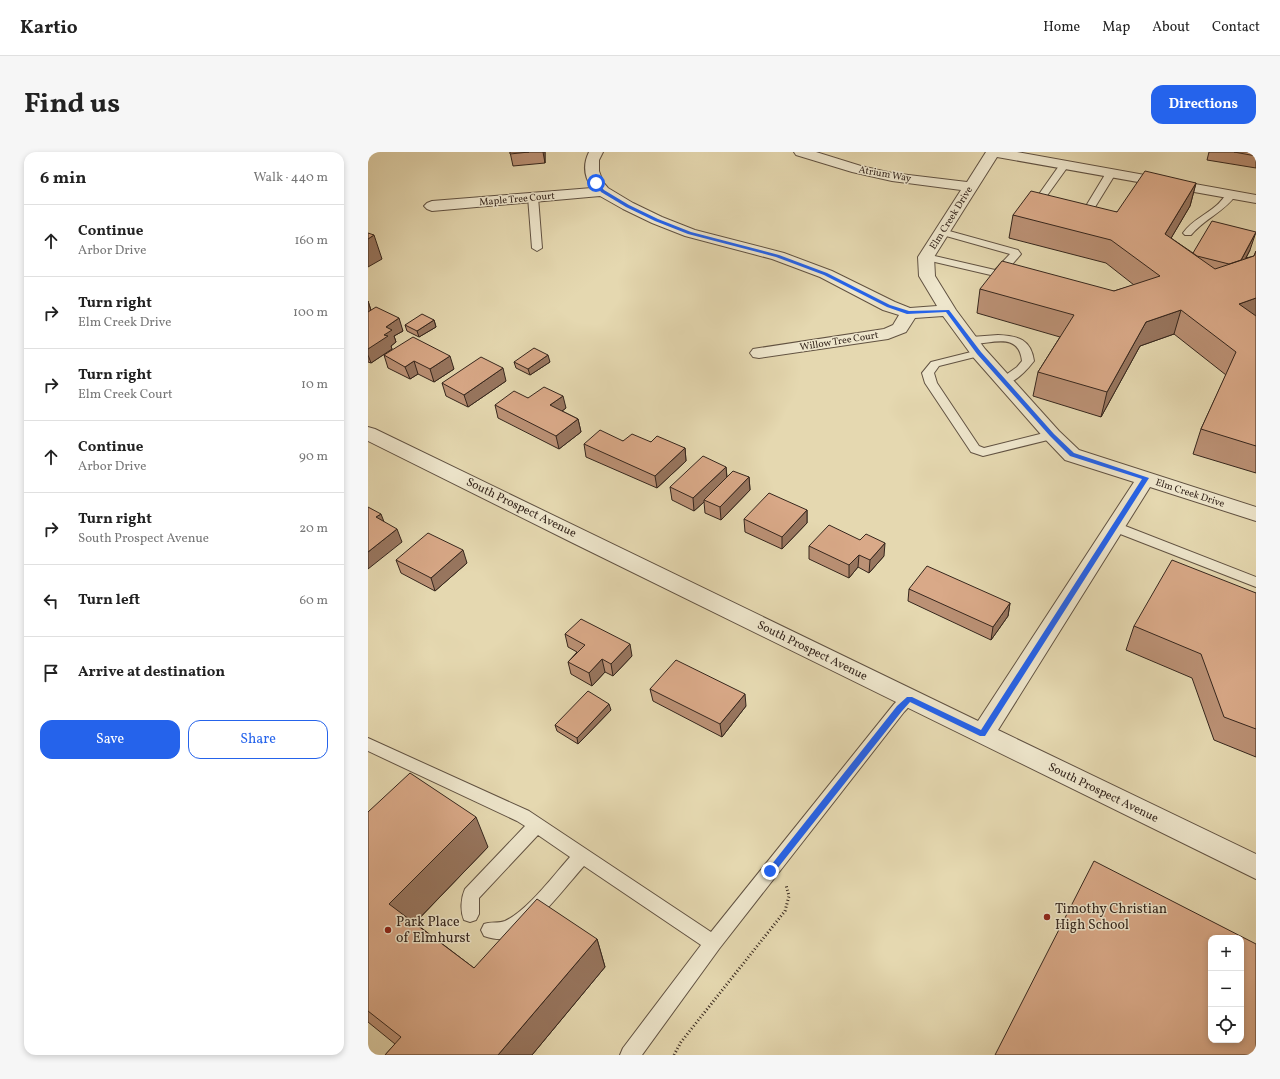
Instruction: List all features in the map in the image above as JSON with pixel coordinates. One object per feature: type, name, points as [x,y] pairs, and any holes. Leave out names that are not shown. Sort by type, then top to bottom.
[{"type":"street","points":[[596,152],[592,160],[592,171],[596,183],[603,191],[628,206],[657,220],[690,233],[778,256],[826,274],[889,306],[909,313],[948,311]]},
{"type":"street","name":"Atrium Way","points":[[801,152],[857,170],[892,177],[971,187]]},
{"type":"street","name":"Elm Creek Drive","points":[[1256,199],[993,152],[926,257],[927,276],[948,311],[975,347],[1004,381],[1052,435],[1072,454],[1256,514]]},
{"type":"street","name":"Maple Tree Court","points":[[432,206],[603,191]]},
{"type":"street","name":"Willow Tree Court","points":[[759,353],[888,334],[900,328],[909,313]]},
{"type":"street","name":"South Prospect Avenue","points":[[368,433],[1256,868]]},
{"type":"street","points":[[983,734],[1146,478]]},
{"type":"lane","points":[[1064,165],[1040,199],[1089,210],[1111,173]]},
{"type":"lane","points":[[1188,233],[1200,221],[1220,209],[1231,195]]},
{"type":"lane","points":[[533,197],[537,248]]},
{"type":"lane","points":[[926,257],[995,273],[1000,272],[1016,254],[1014,252],[942,232]]},
{"type":"lane","points":[[1004,381],[1021,369],[1028,361],[1029,353],[1022,344],[1013,340],[998,338],[935,364],[928,373],[931,384],[976,449],[983,452],[1052,435]]},
{"type":"lane","points":[[1116,526],[1256,582]]},
{"type":"lane","points":[[630,1055],[713,943],[899,708],[909,698]]},
{"type":"lane","points":[[368,744],[523,816],[713,943]]},
{"type":"lane","points":[[470,914],[471,896],[536,825]]},
{"type":"lane","points":[[490,930],[504,931],[524,920],[582,856]]},
{"type":"path","points":[[674,1055],[681,1042],[785,911],[789,896],[787,885],[770,871]]},
{"type":"building","points":[[510,152],[529,152],[510,154]]},
{"type":"building","points":[[1234,152],[1256,152],[1256,156]]},
{"type":"building","points":[[1145,171],[1196,183],[1165,234],[1215,269],[1254,256],[1256,251],[1256,298],[1239,304],[1256,316],[1256,446],[1201,429],[1236,352],[1181,310],[1146,322],[1107,392],[1038,372],[1074,315],[980,289],[1002,261],[1114,291],[1160,276],[1111,240],[1013,215],[1031,191],[1117,212]]},
{"type":"building","points":[[1212,221],[1256,232],[1241,260],[1229,264],[1197,256],[1193,253]]},
{"type":"building","points":[[368,233],[374,235],[368,239]]},
{"type":"building","points":[[376,307],[399,318],[386,327],[392,330],[384,335],[388,336],[368,349],[368,312]]},
{"type":"building","points":[[422,314],[434,320],[417,331],[405,325]]},
{"type":"building","points":[[413,337],[450,356],[430,369],[414,361],[405,367],[384,355]]},
{"type":"building","points":[[534,348],[548,355],[528,369],[514,362]]},
{"type":"building","points":[[481,357],[503,368],[464,395],[442,383]]},
{"type":"building","points":[[544,387],[563,396],[550,405],[578,419],[556,436],[495,405],[514,391],[528,398]]},
{"type":"building","points":[[600,430],[623,441],[632,434],[651,442],[657,436],[685,448],[655,476],[584,444]]},
{"type":"building","points":[[703,456],[726,467],[693,498],[670,487]]},
{"type":"building","points":[[733,471],[749,477],[720,507],[704,500]]},
{"type":"building","points":[[769,493],[807,510],[782,537],[744,519]]},
{"type":"building","points":[[368,507],[381,514],[376,517],[397,529],[368,552]]},
{"type":"building","points":[[829,525],[860,540],[866,534],[885,543],[870,560],[859,555],[849,565],[809,546]]},
{"type":"building","points":[[428,533],[463,550],[431,578],[396,560]]},
{"type":"building","points":[[1172,560],[1256,593],[1256,729],[1224,717],[1201,654],[1134,626]]},
{"type":"building","points":[[927,566],[1010,603],[993,627],[909,589]]},
{"type":"building","points":[[581,619],[630,644],[611,664],[602,659],[589,673],[568,662],[585,645],[565,634]]},
{"type":"building","points":[[676,660],[745,694],[720,724],[650,689]]},
{"type":"building","points":[[588,691],[609,704],[577,738],[555,725]]},
{"type":"building","name":"Park Place of Elmhurst","points":[[410,773],[476,817],[389,904],[474,968],[537,899],[597,939],[498,1055],[385,1055],[401,1037],[368,1011],[368,812]]},
{"type":"building","name":"Timothy Christian High School","points":[[1094,861],[1238,935],[1208,935],[1208,1043],[1244,1043],[1244,938],[1256,944],[1256,1055],[995,1055]]},
{"type":"place","name":"Timothy Christian High School","points":[[1047,917]]},
{"type":"place","name":"Park Place of Elmhurst","points":[[388,930]]},
{"type":"route","points":[[596,183],[603,191],[628,206],[657,220],[690,233],[778,256],[826,274],[889,306],[909,313],[948,311],[971,340],[979,353],[1052,435],[1072,454],[1146,478],[983,734],[909,698],[899,708],[770,871]]}]
